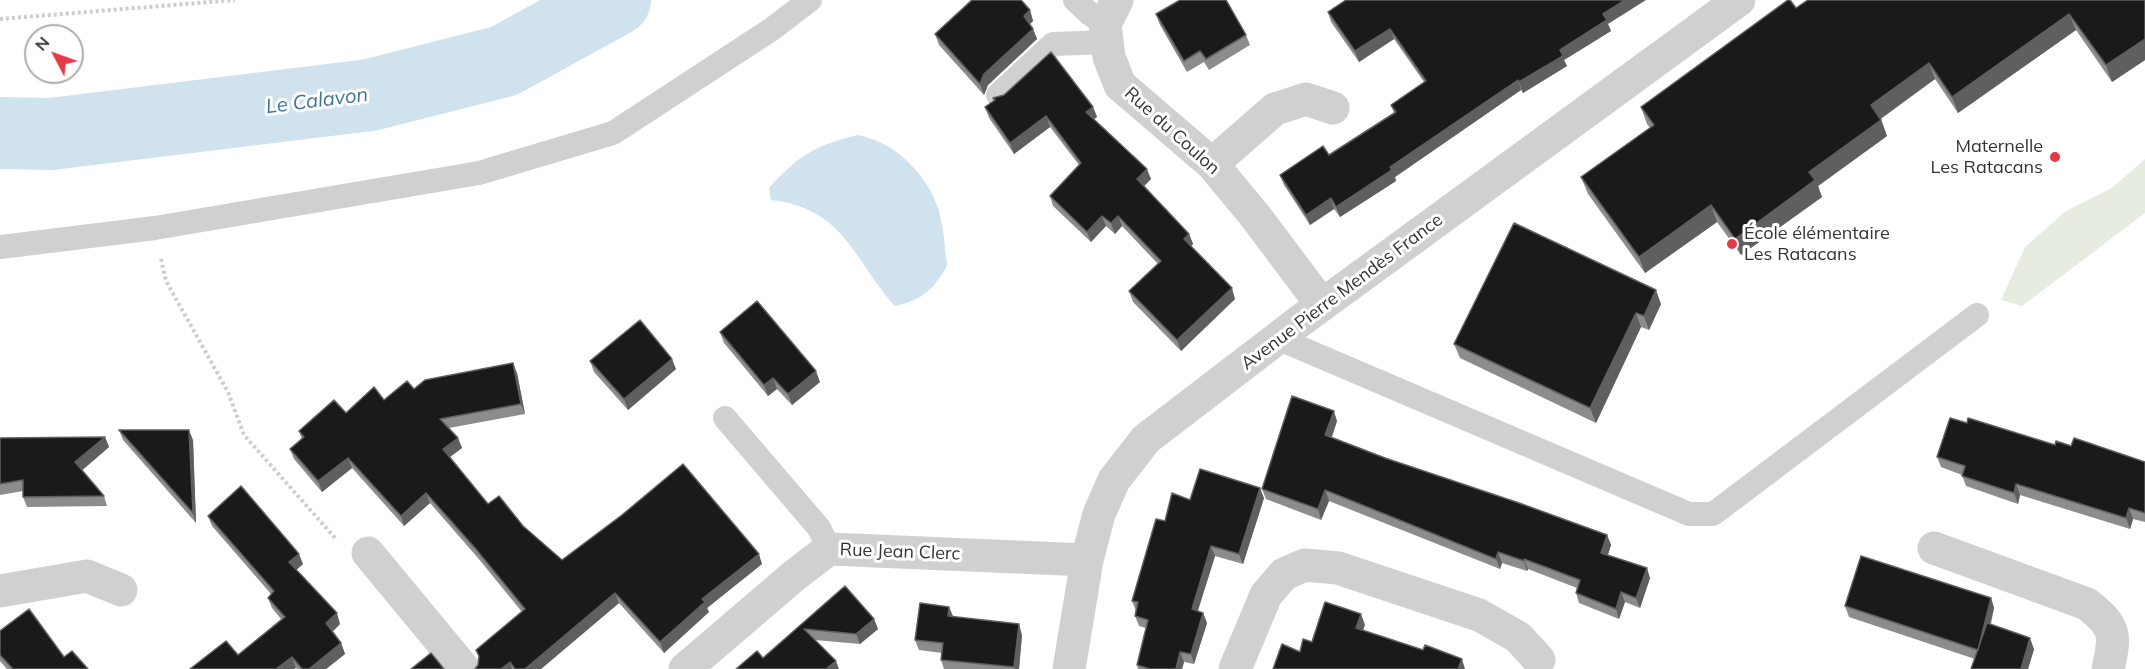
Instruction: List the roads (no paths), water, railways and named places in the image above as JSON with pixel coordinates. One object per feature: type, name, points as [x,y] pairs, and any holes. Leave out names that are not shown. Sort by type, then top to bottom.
[{"type":"street","name":"Avenue Pierre Mendès France","points":[[1069,669],[1087,560],[1099,514],[1114,480],[1146,439],[1322,305],[1739,0]]},
{"type":"street","name":"Rue du Coulon","points":[[1110,22],[1109,57],[1120,85],[1212,164],[1256,217],[1322,305]]},
{"type":"street","points":[[1212,164],[1275,110],[1306,99],[1333,108]]},
{"type":"street","points":[[1934,548],[2087,604],[2103,617],[2112,629],[2113,647],[2108,669]]},
{"type":"street","name":"Rue Jean Clerc","points":[[685,669],[829,549],[1087,560]]},
{"type":"street","points":[[368,553],[464,669]]},
{"type":"street","points":[[1235,669],[1266,595],[1284,574],[1305,565],[1338,568],[1479,615],[1518,637],[1539,660]]},
{"type":"street","points":[[0,591],[87,576],[122,590]]},
{"type":"lane","points":[[0,247],[155,228],[479,173],[613,133],[772,28],[810,0]]},
{"type":"lane","points":[[1075,0],[1090,14],[1110,22]]},
{"type":"lane","points":[[998,95],[1053,44],[1110,22]]},
{"type":"lane","points":[[1278,338],[1689,514],[1713,514],[1977,315]]},
{"type":"lane","points":[[725,418],[819,528],[829,549]]},
{"type":"water","points":[[858,135],[888,146],[907,161],[927,185],[940,214],[946,267],[936,283],[926,293],[915,300],[895,306],[845,238],[831,225],[815,213],[796,205],[771,200],[769,188],[799,159],[830,143]]},
{"type":"waterway","name":"Le Calavon","points":[[0,133],[51,134],[370,95],[504,61],[615,0]]},
{"type":"place","name":"Maternelle Les Ratacans","points":[[2055,157]]},
{"type":"place","name":"École élémentaire Les Ratacans","points":[[1732,244]]}]
